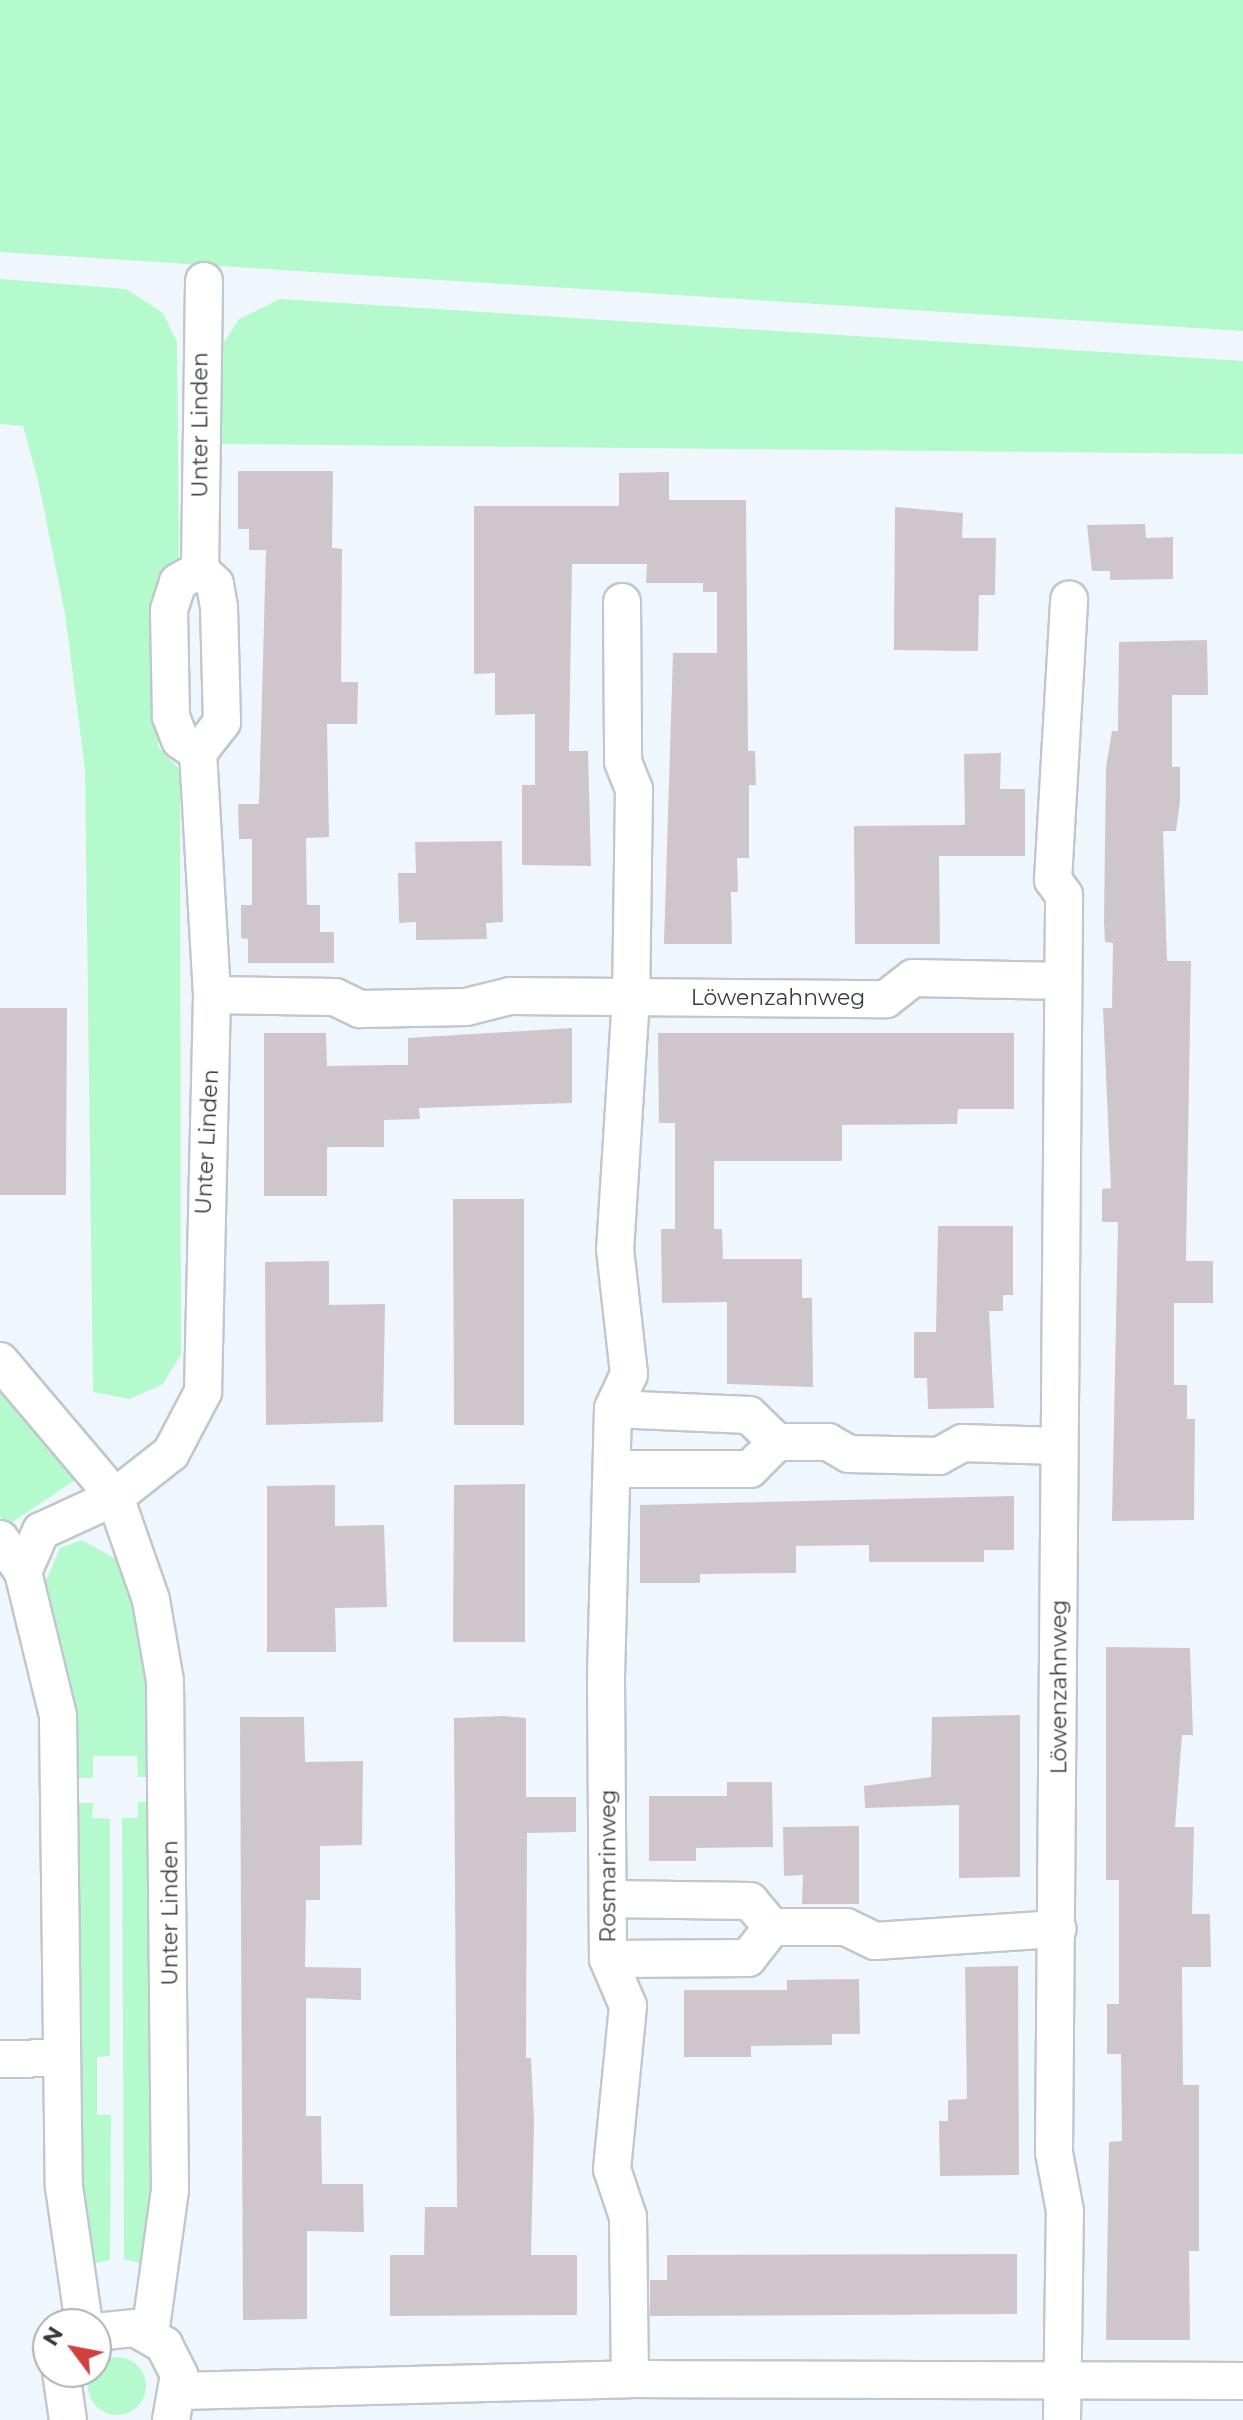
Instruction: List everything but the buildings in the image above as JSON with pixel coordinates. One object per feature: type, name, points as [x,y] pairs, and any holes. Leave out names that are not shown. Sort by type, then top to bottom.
[{"type":"street","name":"Unter Linden","points":[[23,1572],[41,1531],[115,1497],[171,1453],[203,1392],[212,995],[198,753],[222,722],[219,607],[215,584],[200,570],[204,281]]},
{"type":"street","points":[[198,753],[180,740],[171,716],[169,610],[178,582],[200,570]]},
{"type":"street","name":"Löwenzahnweg","points":[[1062,2381],[1065,2211],[1054,2153],[1064,895],[1053,880],[1069,599]]},
{"type":"street","points":[[622,602],[623,762],[634,789],[631,997],[615,1249],[629,1374],[613,1409],[612,1469],[750,1469],[777,1442]]},
{"type":"street","name":"Löwenzahnweg","points":[[212,995],[335,997],[360,1009],[466,1007],[510,996],[886,999],[913,978],[1063,981]]},
{"type":"street","name":"Unter Linden","points":[[0,1361],[115,1497],[151,1600],[165,1681],[170,1789],[170,2190],[150,2335]]},
{"type":"street","points":[[613,1409],[749,1415],[777,1442],[828,1442],[849,1454],[939,1456],[962,1443],[1058,1446]]},
{"type":"street","name":"Rosmarinweg","points":[[612,1469],[606,1679],[608,1959],[628,2006],[612,2169],[628,2217],[630,2379]]},
{"type":"street","points":[[0,1539],[23,1572],[44,1645],[64,1788],[64,2187],[82,2308]]},
{"type":"street","points":[[608,1899],[750,1901],[772,1927],[846,1927],[888,1941],[1058,1929]]},
{"type":"street","points":[[608,1959],[748,1958],[772,1927]]},
{"type":"street","points":[[0,2059],[62,2058]]},
{"type":"street","points":[[112,2328],[150,2335],[174,2358],[176,2406],[630,2379],[1243,2381]]},
{"type":"street","points":[[1062,2381],[1062,2420]]},
{"type":"street","points":[[63,2388],[68,2420]]},
{"type":"green space","points":[[0,0],[1243,0],[1243,331],[0,252]]},
{"type":"green space","points":[[0,279],[126,289],[163,313],[177,342],[179,565],[156,587],[158,747],[180,770],[181,1355],[162,1385],[129,1399],[93,1392],[85,769],[65,614],[38,480],[23,426],[0,424]]},
{"type":"green space","points":[[280,299],[1243,361],[1243,454],[218,444],[223,344],[239,319]]},
{"type":"green space","points":[[0,1382],[77,1479],[8,1525],[0,1516]]},
{"type":"green space","points":[[82,1540],[119,1561],[145,1636],[155,1777],[138,1777],[137,1756],[93,1756],[93,1778],[75,1778],[45,1583],[60,1548]]},
{"type":"green space","points":[[138,1802],[155,1802],[155,2195],[148,2265],[124,2259],[122,1818],[138,1818]]},
{"type":"green space","points":[[75,1803],[93,1803],[92,1818],[110,1819],[110,2056],[97,2057],[97,2115],[111,2115],[110,2260],[87,2265],[80,2237]]},
{"type":"green space","points":[[112,2358],[128,2359],[138,2365],[144,2375],[144,2397],[138,2407],[128,2413],[106,2413],[96,2407],[90,2397],[88,2388],[112,2388]]}]
